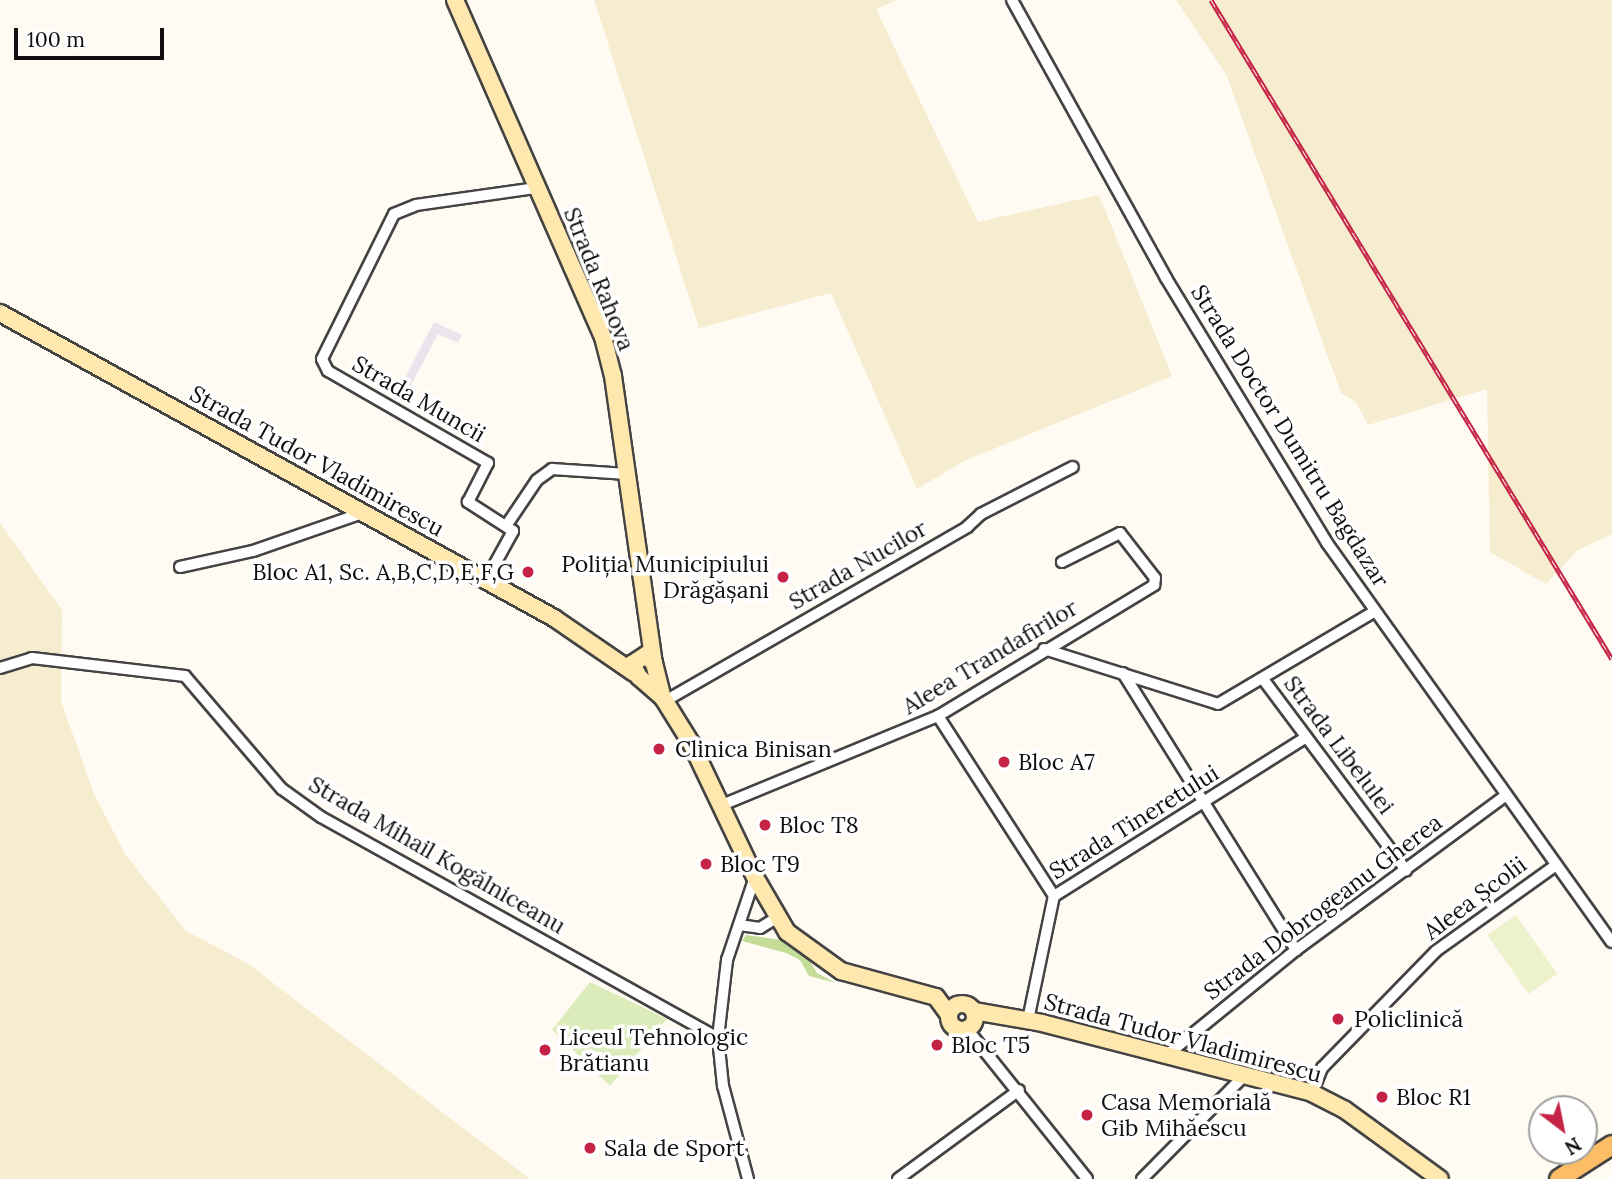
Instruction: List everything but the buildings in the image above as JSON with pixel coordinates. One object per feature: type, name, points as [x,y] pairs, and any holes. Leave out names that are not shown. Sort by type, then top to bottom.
[{"type":"main road","name":"Strada Rahova","points":[[455,0],[603,337],[627,474],[650,634],[643,665]]},
{"type":"main road","name":"Strada Tudor Vladimirescu","points":[[0,313],[486,580],[610,654],[643,665]]},
{"type":"main road","points":[[643,665],[722,805],[776,918],[804,948],[841,971],[936,997],[961,1010],[975,1019],[967,1029],[955,1028],[961,1010]]},
{"type":"main road","name":"Strada Tudor Vladimirescu","points":[[961,1010],[1028,1020],[1312,1093],[1345,1110],[1440,1179]]},
{"type":"main road","points":[[1559,1179],[1612,1145]]},
{"type":"street","name":"Strada Doctor Dumitru Bagdazar","points":[[1012,0],[1166,278],[1327,543],[1505,796],[1612,942]]},
{"type":"street","name":"Strada Muncii","points":[[506,526],[468,502],[488,463],[328,371],[322,359],[394,214],[416,205],[536,188]]},
{"type":"street","name":"Strada Nucilor","points":[[664,699],[967,527],[981,514],[1073,467]]},
{"type":"street","points":[[486,580],[513,531],[506,526],[537,480],[552,469],[627,474]]},
{"type":"street","points":[[180,566],[253,551],[362,513]]},
{"type":"street","name":"Aleea Trandafirilor","points":[[722,805],[938,716],[1044,649],[1154,585],[1155,578],[1120,533],[1062,562]]},
{"type":"street","points":[[1044,649],[1218,705],[1375,611]]},
{"type":"street","name":"Strada Mihail Kogălniceanu","points":[[0,668],[32,658],[185,676],[282,789],[321,817],[718,1038]]},
{"type":"street","points":[[1123,673],[1296,950]]},
{"type":"street","name":"Strada Libelulei","points":[[1263,679],[1406,870]]},
{"type":"street","points":[[938,716],[1054,895]]},
{"type":"street","name":"Strada Tineretului","points":[[1028,1020],[1054,895],[1306,737]]},
{"type":"street","name":"Strada Dobrogeanu Gherea","points":[[1168,1054],[1296,950],[1505,796]]},
{"type":"street","name":"Aleea Școlii","points":[[1312,1093],[1322,1068],[1436,951],[1556,864]]},
{"type":"street","points":[[748,1179],[723,1086],[718,1038],[725,975],[755,877]]},
{"type":"street","points":[[739,925],[760,928],[776,918]]},
{"type":"street","points":[[967,1029],[1019,1090],[1087,1179]]},
{"type":"street","points":[[1142,1179],[1246,1074]]},
{"type":"street","points":[[898,1179],[1019,1090]]},
{"type":"shaded area","points":[[594,0],[897,0],[876,9],[978,222],[1099,195],[1172,376],[964,461],[917,489],[831,293],[699,328]]},
{"type":"shaded area","points":[[1176,0],[1612,0],[1612,534],[1578,550],[1546,584],[1490,552],[1487,389],[1368,425],[1356,402],[1341,393],[1226,74]]},
{"type":"shaded area","points":[[434,322],[462,335],[458,343],[438,334],[410,387],[402,383]]},
{"type":"shaded area","points":[[0,523],[62,610],[61,701],[94,794],[125,854],[186,931],[247,963],[530,1179],[0,1179]]},
{"type":"green space","points":[[1516,915],[1557,974],[1529,994],[1487,935]]},
{"type":"green space","points":[[746,935],[781,940],[808,958],[817,973],[836,983],[809,976],[800,960],[786,953],[742,941]]},
{"type":"green space","points":[[590,982],[667,1019],[610,1086],[552,1030]]},
{"type":"railway","points":[[1211,0],[1612,659]]},
{"type":"place","name":"Bloc A1, Sc. A,B,C,D,E,F,G","points":[[528,572]]},
{"type":"place","name":"Poliția Municipiului Drăgășani","points":[[783,577]]},
{"type":"place","name":"Clinica Binisan","points":[[659,749]]},
{"type":"place","name":"Bloc A7","points":[[1004,762]]},
{"type":"place","name":"Bloc T8","points":[[765,825]]},
{"type":"place","name":"Bloc T9","points":[[706,864]]},
{"type":"place","name":"Policlinică","points":[[1338,1019]]},
{"type":"place","name":"Bloc T5","points":[[937,1045]]},
{"type":"place","name":"Liceul Tehnologic Brătianu","points":[[545,1050]]},
{"type":"place","name":"Bloc R1","points":[[1382,1097]]},
{"type":"place","name":"Casa Memorială Gib Mihăescu","points":[[1087,1115]]},
{"type":"place","name":"Sala de Sport","points":[[590,1148]]}]
